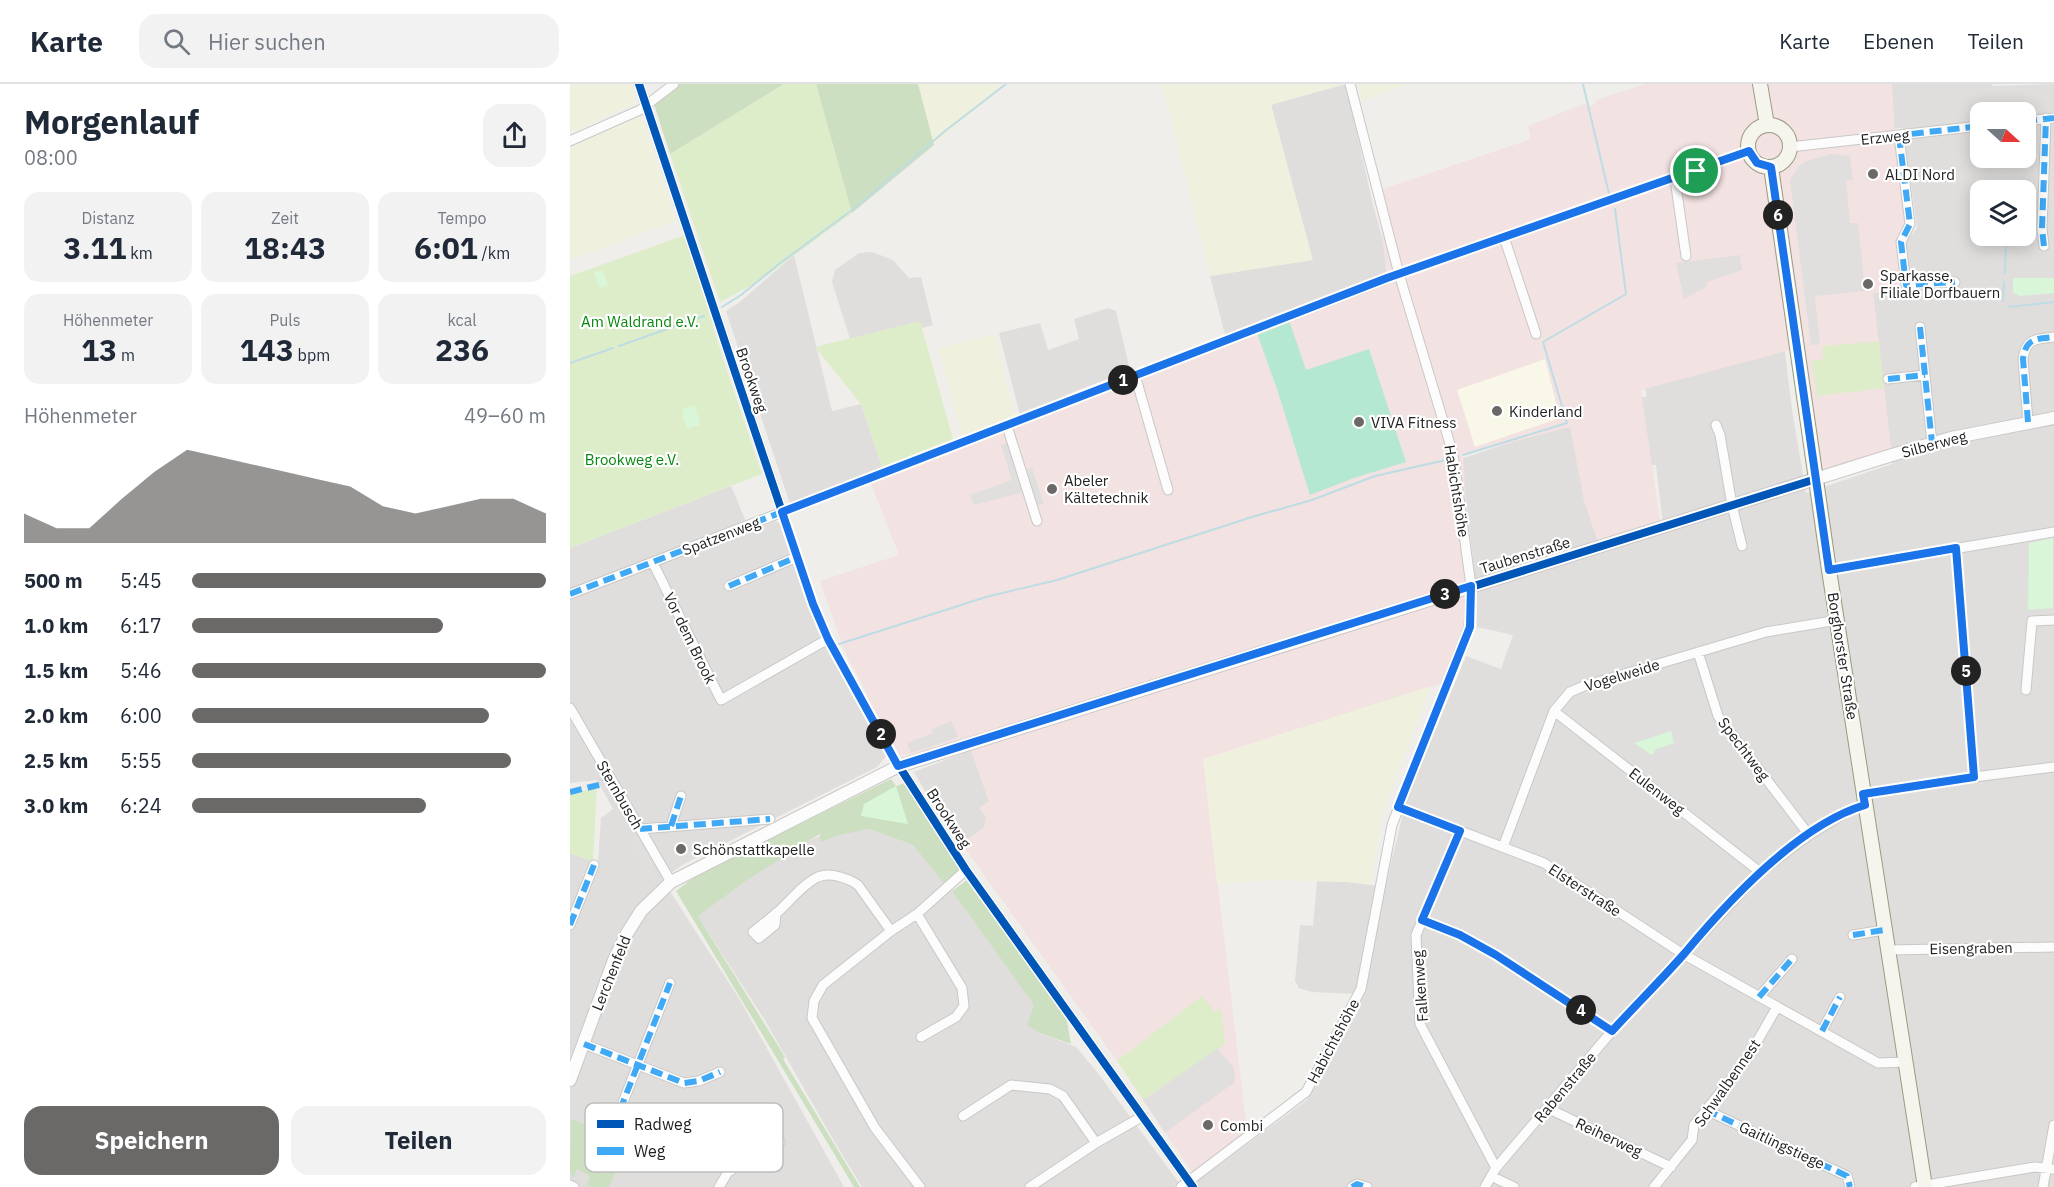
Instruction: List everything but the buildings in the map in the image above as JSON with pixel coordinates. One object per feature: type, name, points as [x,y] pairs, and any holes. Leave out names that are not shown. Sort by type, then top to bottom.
[{"type":"main road","points":[[1760,84],[1767,125]]},
{"type":"main road","points":[[1767,125],[1778,126],[1783,130],[1787,134],[1790,147],[1786,158],[1771,167],[1757,163],[1749,151],[1753,132],[1767,125]]},
{"type":"main road","name":"Borghorster Straße","points":[[1771,167],[1829,570],[1906,1062],[1922,1186]]},
{"type":"street","name":"Brookweg","points":[[639,84],[797,557],[828,639],[898,766],[966,870],[1143,1116],[1188,1185]]},
{"type":"street","points":[[570,141],[647,106],[674,84]]},
{"type":"street","name":"Habichtshöhe","points":[[1188,1185],[1306,1092],[1361,989],[1392,825],[1470,627],[1471,586],[1453,454],[1399,274],[1350,84]]},
{"type":"street","points":[[2044,246],[2042,229],[2050,118]]},
{"type":"street","name":"Erzweg","points":[[1790,147],[1970,127]]},
{"type":"street","points":[[1899,136],[1910,224],[1901,242],[1906,285],[1954,282]]},
{"type":"street","name":"Spatzenweg","points":[[570,594],[1399,274],[1749,151]]},
{"type":"street","points":[[1675,178],[1686,256]]},
{"type":"street","points":[[1504,237],[1536,334]]},
{"type":"street","points":[[1920,327],[1932,443]]},
{"type":"street","points":[[2028,422],[2024,349],[2032,340],[2054,337]]},
{"type":"street","points":[[1135,375],[1168,490]]},
{"type":"street","points":[[1888,379],[1925,375]]},
{"type":"street","name":"Silberweg","points":[[1816,479],[1932,443],[2054,418]]},
{"type":"street","points":[[1716,425],[1720,435],[1732,505],[1742,546]]},
{"type":"street","points":[[1007,426],[1037,521]]},
{"type":"street","name":"Taubenstraße","points":[[898,766],[1816,479]]},
{"type":"street","points":[[1829,570],[2054,532]]},
{"type":"street","points":[[1956,548],[1974,777]]},
{"type":"street","points":[[729,586],[797,557]]},
{"type":"street","name":"Vor dem Brook","points":[[653,563],[721,700],[828,639]]},
{"type":"street","name":"Vogelweide","points":[[1503,847],[1554,711],[1570,692],[1766,632],[1838,620]]},
{"type":"street","points":[[2026,690],[2032,621],[2054,620]]},
{"type":"street","name":"Spechtweg","points":[[1698,652],[1718,716],[1809,835]]},
{"type":"street","name":"Sternbusch","points":[[570,708],[670,882]]},
{"type":"street","name":"Eulenweg","points":[[1554,711],[1760,872]]},
{"type":"street","name":"Lerchenfeld","points":[[570,1080],[614,960],[626,935],[641,911],[670,882],[898,766]]},
{"type":"street","name":"Rabenstraße","points":[[1485,1187],[1494,1172],[1612,1031],[1760,872],[1809,835],[1864,800],[1974,777],[2054,767]]},
{"type":"street","points":[[671,826],[681,796]]},
{"type":"street","name":"Elsterstraße","points":[[1398,807],[1544,863],[1683,954],[1878,1063],[1906,1062]]},
{"type":"street","points":[[640,829],[770,819]]},
{"type":"street","name":"Falkenweg","points":[[1460,831],[1416,935],[1420,1024],[1494,1172]]},
{"type":"street","points":[[570,925],[573,906],[594,865]]},
{"type":"street","points":[[920,1187],[875,1128],[812,1018],[814,1001],[820,987],[891,931],[917,914],[966,870]]},
{"type":"street","points":[[776,913],[807,884],[828,874],[850,880],[858,885],[891,931]]},
{"type":"street","points":[[917,914],[962,988],[964,1006],[956,1017],[921,1037]]},
{"type":"street","points":[[1422,920],[1460,935],[1496,955],[1612,1031]]},
{"type":"street","points":[[1853,935],[1884,930]]},
{"type":"street","name":"Eisengraben","points":[[1888,950],[2054,947]]},
{"type":"street","points":[[1759,997],[1792,959]]},
{"type":"street","points":[[623,1103],[670,982]]},
{"type":"street","points":[[1822,1031],[1840,997]]},
{"type":"street","name":"Schwalbennest","points":[[1654,1187],[1692,1140],[1694,1125],[1747,1059],[1777,1007]]},
{"type":"street","points":[[584,1044],[684,1083],[692,1083],[720,1072]]},
{"type":"street","points":[[963,1116],[1011,1085],[1050,1089],[1063,1096],[1096,1143]]},
{"type":"street","name":"Reiherweg","points":[[1547,1108],[1671,1167]]},
{"type":"street","name":"Gaitlingstiege","points":[[1706,1110],[1846,1176],[1850,1187]]},
{"type":"street","points":[[1030,1187],[1096,1143],[1143,1116]]},
{"type":"street","points":[[2043,1187],[2050,1168],[2054,1125]]},
{"type":"street","points":[[1922,1186],[2035,1167],[2050,1168]]},
{"type":"street","points":[[719,1187],[728,1172]]},
{"type":"street","points":[[1494,1172],[1514,1187]]},
{"type":"street","points":[[1352,1187],[1357,1184],[1367,1187]]},
{"type":"shaded area","points":[[1346,84],[1373,205],[1394,281],[1306,370],[1286,312],[1225,335],[1210,276],[1312,260],[1271,104]]},
{"type":"shaded area","points":[[1645,84],[1892,84],[1896,153],[1906,221],[1900,229],[1903,288],[1873,294],[1892,455],[1816,479],[1798,348],[1641,390],[1661,527],[1599,546],[1584,501],[1570,427],[1463,455],[1471,586],[1465,624],[1448,682],[1203,759],[1247,1132],[1204,1169],[1201,1166],[1192,1172],[1143,1100],[1153,1094],[1126,1054],[1117,1061],[962,844],[984,828],[986,817],[979,808],[989,801],[969,743],[894,757],[864,688],[844,650],[820,581],[899,555],[871,484],[880,480],[879,475],[1387,278],[1377,191],[1531,139],[1528,126],[1586,103],[1587,107],[1596,104],[1596,100]]},
{"type":"shaded area","points":[[1838,84],[1992,84],[1993,86],[2054,84],[2054,1187],[1189,1187],[1307,1100],[1320,1079],[1363,997],[1355,994],[1312,992],[1299,988],[1295,981],[1300,925],[1313,926],[1317,881],[1385,887],[1406,802],[1466,656],[1501,669],[1513,635],[1477,627],[1477,593],[1461,459],[1570,422],[1640,540],[1664,533],[1656,465],[1618,467],[1587,413],[1647,396],[1644,384],[1784,344],[1806,493],[1892,464],[1873,293],[1911,287],[1905,242],[1917,228],[1903,128],[1842,133]]},
{"type":"shaded area","points":[[1831,154],[1850,156],[1853,180],[1846,181],[1850,223],[1858,223],[1865,291],[1815,296],[1820,344],[1811,345],[1790,180],[1799,166],[1807,161]]},
{"type":"shaded area","points":[[872,252],[893,260],[909,278],[921,277],[933,325],[922,328],[920,322],[850,339],[832,282],[835,270],[859,253]]},
{"type":"shaded area","points":[[794,255],[832,411],[861,404],[882,467],[790,504],[726,311],[740,302]]},
{"type":"shaded area","points":[[1740,255],[1742,270],[1707,282],[1706,287],[1684,299],[1676,263]]},
{"type":"shaded area","points":[[1108,308],[1116,311],[1130,370],[1066,395],[1072,405],[1022,423],[999,333],[1040,323],[1048,350],[1079,339],[1074,319]]},
{"type":"shaded area","points":[[1545,359],[1560,418],[1475,447],[1457,390]]},
{"type":"shaded area","points":[[1012,442],[1022,471],[1032,468],[1044,504],[1033,506],[1028,491],[974,505],[970,495],[1012,480],[1001,445]]},
{"type":"shaded area","points":[[731,486],[750,531],[775,521],[780,523],[817,629],[888,754],[877,767],[684,864],[662,879],[740,1000],[844,1187],[570,1187],[570,853],[598,863],[601,818],[613,809],[597,780],[570,783],[570,548]]},
{"type":"shaded area","points":[[951,721],[958,737],[911,753],[907,743],[933,733],[932,729]]},
{"type":"shaded area","points":[[971,750],[989,801],[990,823],[962,844],[934,806],[914,772]]},
{"type":"shaded area","points":[[869,829],[913,845],[952,891],[1039,1011],[1040,1033],[1076,1047],[1182,1187],[862,1187],[766,1022],[696,913],[778,855],[822,835]]},
{"type":"shaded area","points":[[636,835],[654,867],[651,871],[656,873],[655,879],[650,878],[646,883],[639,878],[643,873],[639,867],[643,860],[635,857],[637,851],[630,839]]},
{"type":"shaded area","points":[[1217,1049],[1234,1067],[1235,1082],[1165,1133],[1143,1100]]},
{"type":"green space","points":[[570,84],[632,84],[636,97],[633,105],[570,133]]},
{"type":"green space","points":[[679,84],[784,84],[670,154],[654,104]]},
{"type":"green space","points":[[784,84],[816,84],[852,213],[761,280],[720,302],[670,154]]},
{"type":"green space","points":[[816,84],[918,84],[934,145],[852,213]]},
{"type":"green space","points":[[918,84],[1007,84],[934,145]]},
{"type":"green space","points":[[1162,84],[1345,84],[1271,105],[1313,260],[1210,276]]},
{"type":"green space","points":[[1358,84],[1410,84],[1362,101]]},
{"type":"green space","points":[[641,115],[676,221],[570,260],[570,148]]},
{"type":"green space","points":[[685,235],[724,362],[762,474],[570,548],[570,276]]},
{"type":"green space","points":[[603,270],[608,285],[599,288],[594,272]]},
{"type":"green space","points":[[2013,278],[2054,278],[2054,293],[2020,296],[2013,293]]},
{"type":"green space","points":[[1289,320],[1306,370],[1369,349],[1406,462],[1310,495],[1257,333]]},
{"type":"green space","points":[[920,321],[953,439],[882,467],[861,404],[815,347]]},
{"type":"green space","points":[[995,334],[1015,418],[962,438],[939,348]]},
{"type":"green space","points":[[1879,341],[1884,388],[1817,396],[1811,361],[1824,359],[1822,351],[1824,346]]},
{"type":"green space","points":[[695,405],[700,425],[687,429],[683,409]]},
{"type":"green space","points":[[2053,538],[2053,608],[2028,610],[2029,543]]},
{"type":"green space","points":[[1431,686],[1382,814],[1371,885],[1348,882],[1271,880],[1217,884],[1203,759]]},
{"type":"green space","points":[[1671,731],[1674,743],[1656,749],[1652,755],[1634,743]]},
{"type":"green space","points":[[891,779],[896,786],[909,782],[966,870],[955,880],[944,883],[913,845],[869,829],[839,835],[820,842],[820,834],[747,880],[698,916],[785,1057],[783,1059],[860,1187],[854,1187],[676,891],[699,874]]},
{"type":"green space","points":[[896,786],[908,824],[861,816],[864,804]]},
{"type":"green space","points":[[597,788],[593,862],[570,853],[570,794]]},
{"type":"green space","points":[[971,877],[1064,1005],[1071,1044],[1040,1033],[1027,1025],[1034,1005],[952,891]]},
{"type":"green space","points":[[1202,996],[1215,1012],[1221,1008],[1225,1044],[1143,1100],[1117,1061]]},
{"type":"green space","points":[[571,1119],[585,1124],[585,1172],[616,1172],[609,1187],[592,1187],[587,1185],[590,1176],[577,1169],[573,1178],[570,1171]]},
{"type":"waterway","points":[[722,307],[856,207],[945,131],[1006,84]]},
{"type":"waterway","points":[[1583,84],[1610,198]]},
{"type":"waterway","points":[[1463,455],[1567,423],[1543,342],[1626,294],[1615,209]]},
{"type":"waterway","points":[[2005,273],[2006,246]]},
{"type":"waterway","points":[[2003,301],[2004,282]]},
{"type":"waterway","points":[[2009,307],[2054,302]]},
{"type":"waterway","points":[[619,346],[704,316]]},
{"type":"waterway","points":[[570,363],[613,348]]},
{"type":"waterway","points":[[839,644],[986,597],[1057,580],[1312,500],[1375,476],[1446,460]]},
{"type":"marked path","points":[[2044,246],[2042,229],[2046,118]]},
{"type":"marked path","points":[[2036,120],[2054,118]]},
{"type":"marked path","points":[[1876,138],[1970,127]]},
{"type":"marked path","points":[[1899,136],[1910,224],[1901,242],[1906,285],[1955,282]]},
{"type":"marked path","points":[[1920,327],[1932,443]]},
{"type":"marked path","points":[[2028,422],[2024,352],[2029,343],[2042,338],[2054,337]]},
{"type":"marked path","points":[[1888,379],[1925,375]]},
{"type":"marked path","points":[[570,594],[782,512],[783,516]]},
{"type":"marked path","points":[[729,586],[797,557]]},
{"type":"marked path","points":[[570,792],[603,784],[609,776]]},
{"type":"marked path","points":[[671,826],[681,796]]},
{"type":"marked path","points":[[640,829],[770,819]]},
{"type":"marked path","points":[[570,925],[594,865]]},
{"type":"marked path","points":[[1853,935],[1884,930]]},
{"type":"marked path","points":[[1759,997],[1792,959]]},
{"type":"marked path","points":[[623,1103],[670,983]]},
{"type":"marked path","points":[[1822,1031],[1840,997]]},
{"type":"marked path","points":[[584,1044],[684,1083],[699,1081],[720,1072]]},
{"type":"marked path","points":[[1706,1110],[1847,1176],[1850,1187]]},
{"type":"marked path","points":[[1352,1187],[1357,1184],[1367,1187]]},
{"type":"cycle path","points":[[639,84],[813,604],[828,639],[899,766],[966,870],[1193,1187]]},
{"type":"cycle path","points":[[899,766],[1816,479]]},
{"type":"place","name":"ALDI Nord","points":[[1873,174]]},
{"type":"place","name":"Sparkasse, Filiale Dorfbauern","points":[[1868,284]]},
{"type":"place","name":"Kinderland","points":[[1497,411]]},
{"type":"place","name":"VIVA Fitness","points":[[1359,422]]},
{"type":"place","name":"Abeler Kältetechnik","points":[[1052,489]]},
{"type":"place","name":"Schönstattkapelle","points":[[681,849]]},
{"type":"place","name":"Combi","points":[[1208,1125]]},
{"type":"route","points":[[1749,151],[1757,163],[1771,167],[1829,570],[1956,548],[1974,777],[1863,794],[1865,805],[1850,810],[1809,835],[1767,865],[1612,1031],[1496,955],[1460,935],[1422,920],[1460,831],[1398,807],[1470,627],[1471,586],[898,766],[828,639],[813,604],[782,512],[1387,278],[1696,171],[1749,151]]},
{"type":"park label","name":"Am Waldrand e.V.","points":[[640,321]]},
{"type":"park label","name":"Brookweg e.V.","points":[[632,459]]}]
